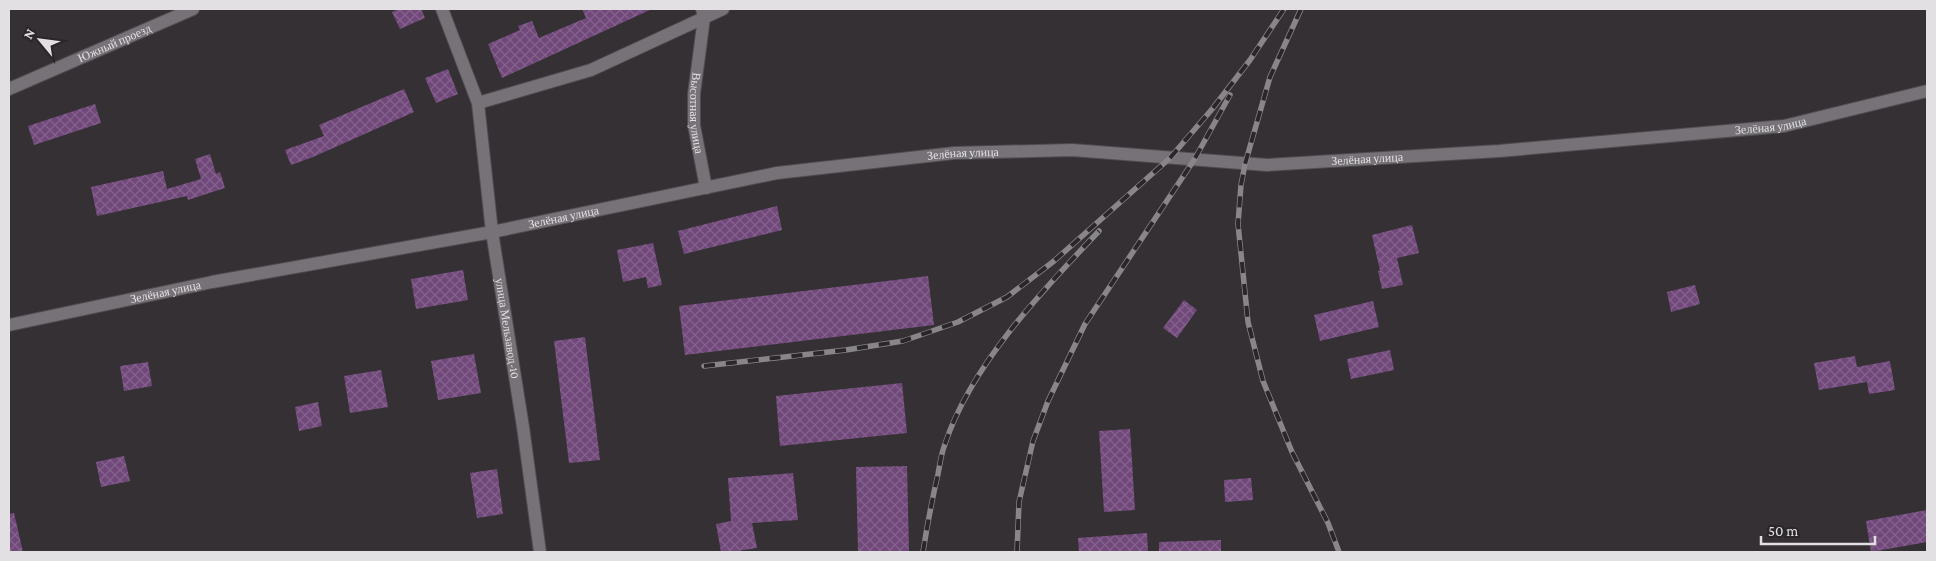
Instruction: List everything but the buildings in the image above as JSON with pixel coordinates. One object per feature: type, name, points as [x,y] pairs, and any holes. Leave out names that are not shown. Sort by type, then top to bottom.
[{"type":"street","name":"Южный проезд","points":[[9,90],[193,9]]},
{"type":"street","name":"улица Мельзавод-10","points":[[442,9],[478,103],[492,232],[523,426],[540,552]]},
{"type":"street","points":[[478,103],[591,70],[703,13],[723,9]]},
{"type":"street","name":"Высотная улица","points":[[703,13],[694,94],[694,125],[706,188]]},
{"type":"street","name":"Зелёная улица","points":[[9,325],[212,282],[492,232],[777,173],[954,153],[1072,150],[1267,165],[1498,151],[1784,126],[1927,91]]},
{"type":"railway","points":[[704,366],[846,350],[903,341],[958,322],[1007,297],[1054,261],[1170,158],[1213,108],[1250,60],[1284,9]]},
{"type":"railway","points":[[1301,9],[1270,77],[1245,164],[1241,185],[1238,224],[1248,322],[1263,381],[1292,452],[1328,523],[1339,552]]},
{"type":"railway","points":[[1017,552],[1019,502],[1033,441],[1048,401],[1085,324],[1194,160],[1230,95]]},
{"type":"railway","points":[[923,552],[942,452],[957,415],[972,386],[1010,330],[1099,231]]}]
